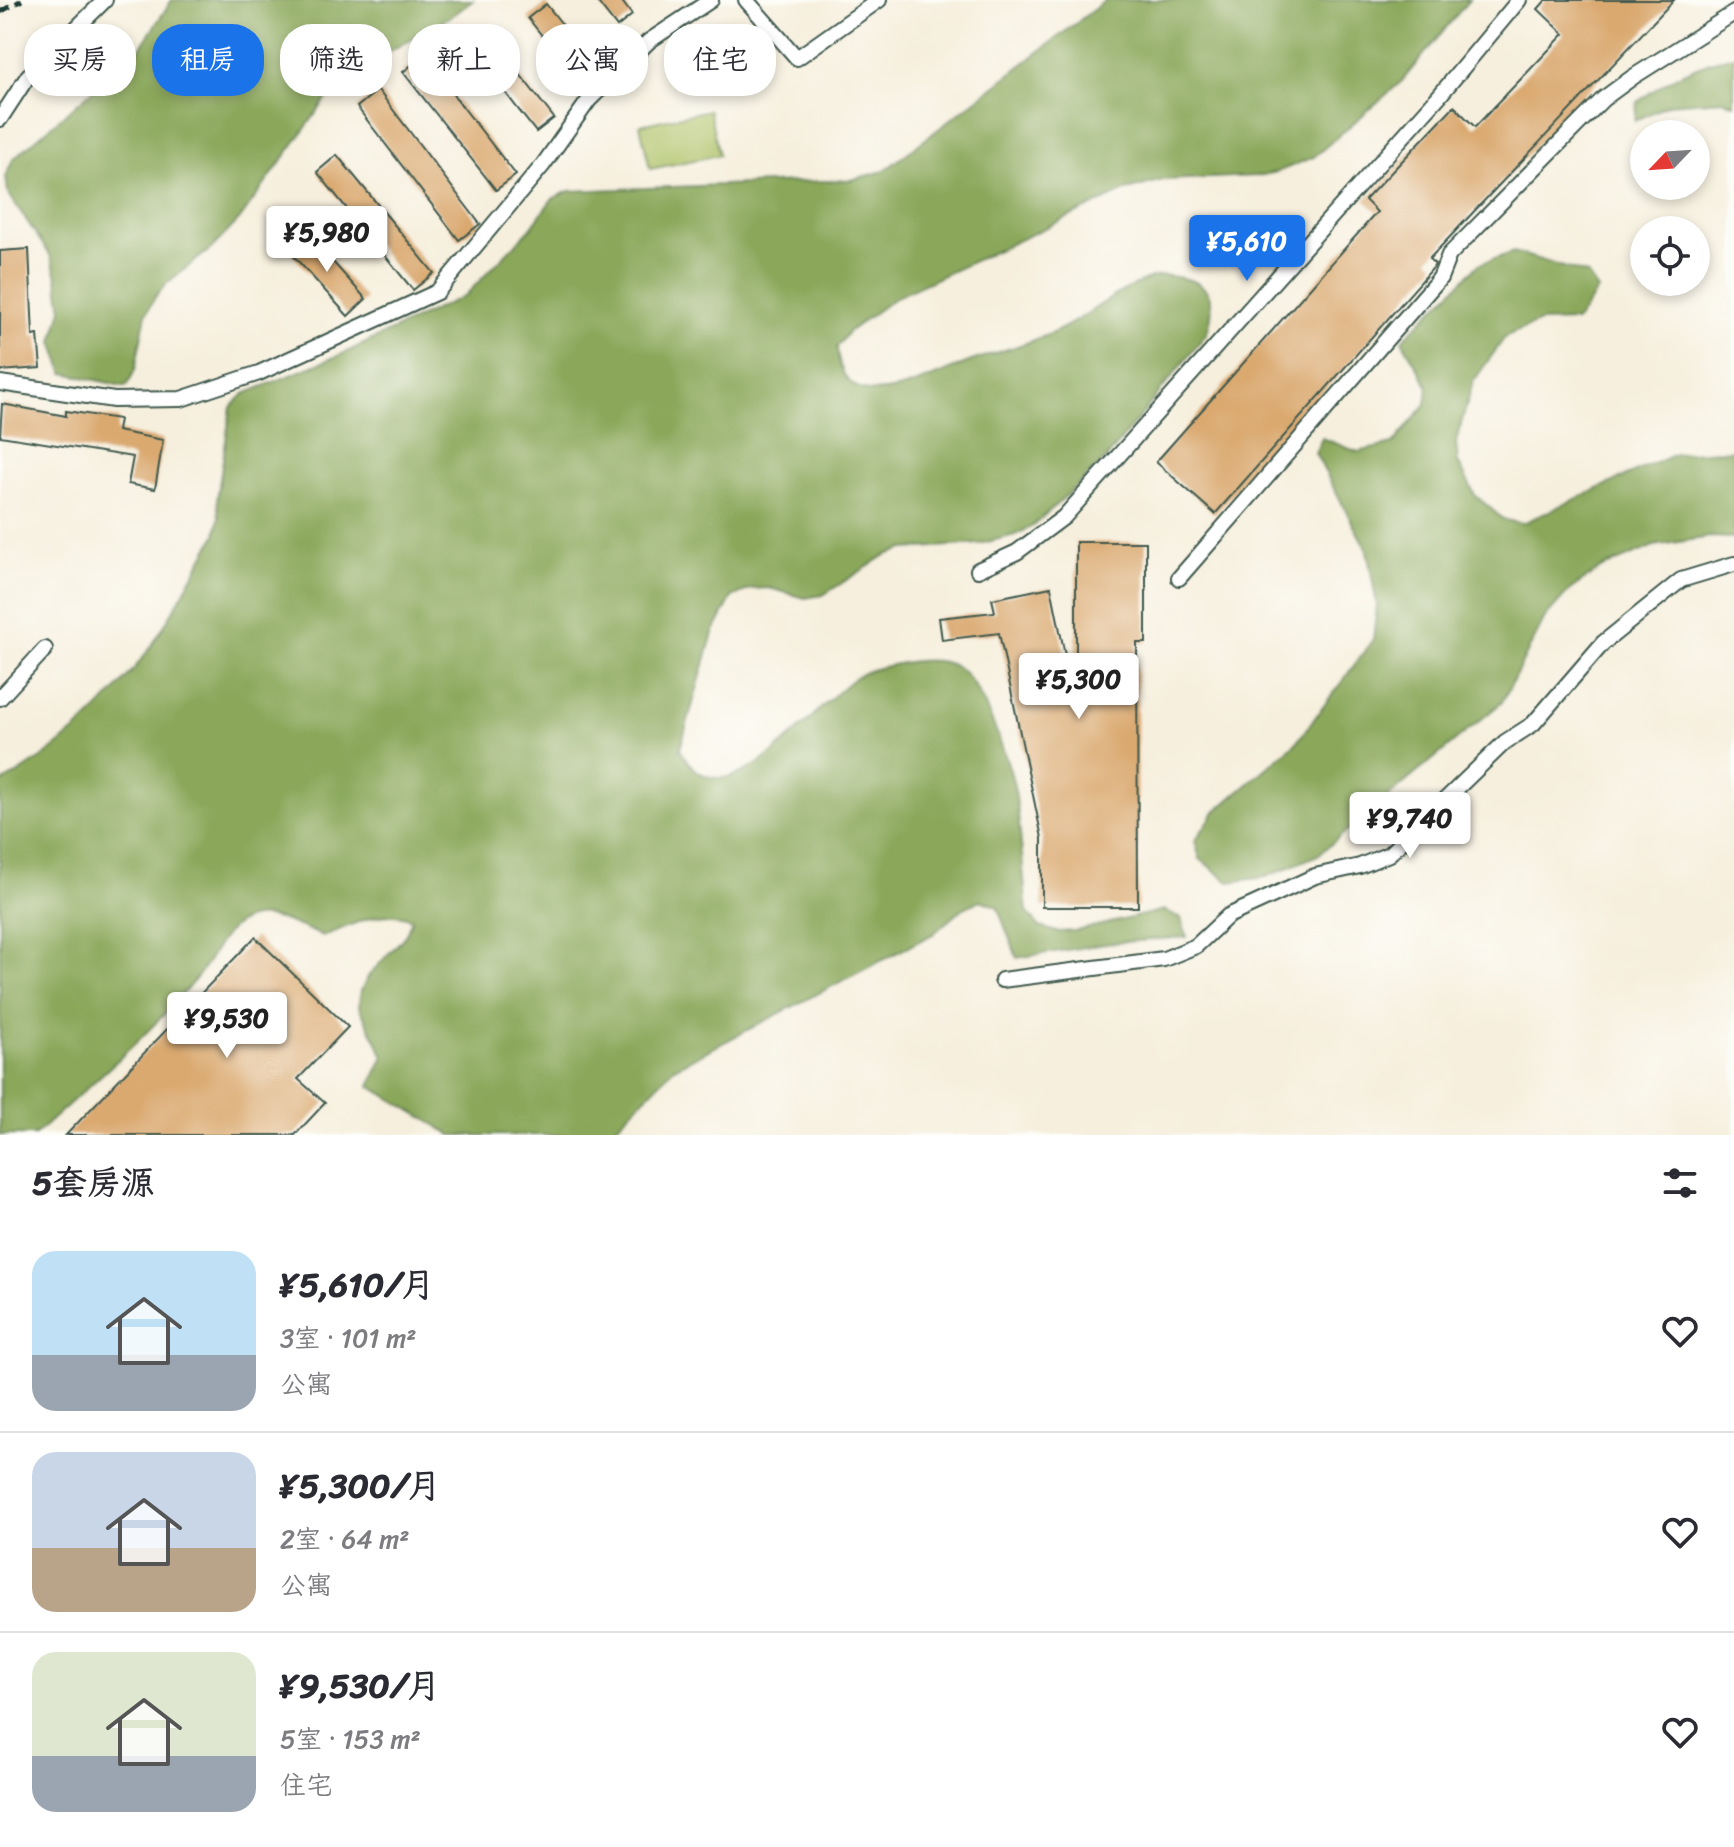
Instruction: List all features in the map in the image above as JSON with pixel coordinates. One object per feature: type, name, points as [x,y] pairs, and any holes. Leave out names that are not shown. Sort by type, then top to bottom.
[{"type":"street","points":[[0,119],[28,76],[105,0]]},
{"type":"street","points":[[0,383],[114,400],[181,399],[259,373],[437,292],[543,165],[589,100],[649,41],[711,0]]},
{"type":"street","points":[[746,0],[797,58],[879,0]]},
{"type":"street","points":[[978,570],[1017,552],[1064,517],[1420,118],[1519,0]]},
{"type":"street","points":[[1179,578],[1440,278],[1449,255],[1603,99],[1734,13]]},
{"type":"street","points":[[1002,980],[1164,959],[1196,946],[1228,916],[1315,876],[1360,866],[1389,854],[1505,742],[1533,724],[1603,643],[1681,580],[1734,564]]},
{"type":"street","points":[[0,698],[45,649]]},
{"type":"green space","points":[[172,0],[473,0],[437,24],[408,24],[408,41],[392,50],[392,24],[280,24],[280,96],[329,96],[239,220],[155,297],[146,314],[135,370],[127,386],[122,386],[64,373],[53,342],[62,309],[56,273],[50,255],[8,193],[6,176],[13,159],[86,96],[136,96],[136,53],[152,30],[152,96],[264,96],[264,24],[156,24]]},
{"type":"green space","points":[[1106,0],[1469,0],[1402,81],[1314,157],[1258,176],[1163,180],[1127,190],[896,297],[848,332],[837,347],[842,371],[854,385],[870,391],[889,390],[931,378],[1050,334],[1132,286],[1158,276],[1182,278],[1201,285],[1210,297],[1211,305],[1207,333],[1106,459],[1033,526],[1015,535],[979,544],[904,549],[886,555],[823,595],[805,598],[769,588],[750,589],[732,597],[713,633],[680,749],[699,772],[721,778],[745,771],[770,755],[856,677],[875,669],[908,662],[929,660],[949,663],[970,679],[1003,749],[1016,797],[1027,912],[1040,927],[1057,932],[1076,931],[1164,910],[1181,919],[1187,937],[1111,943],[1017,958],[997,906],[980,900],[962,909],[933,934],[674,1068],[608,1135],[452,1135],[370,1086],[384,1056],[359,1007],[361,990],[369,975],[405,936],[412,919],[378,916],[324,936],[281,919],[254,917],[243,920],[227,933],[197,977],[160,1019],[35,1135],[0,1135],[0,784],[43,757],[101,706],[150,648],[167,621],[216,535],[219,517],[217,499],[231,407],[244,394],[347,352],[466,295],[530,229],[552,199],[569,191],[850,180],[884,171]]},
{"type":"green space","points":[[1734,56],[1734,104],[1724,100],[1669,104],[1635,120],[1637,103],[1658,88],[1695,68]]},
{"type":"green space","points":[[709,110],[719,155],[650,169],[640,125]]},
{"type":"green space","points":[[1514,252],[1587,274],[1598,290],[1576,321],[1540,322],[1506,336],[1473,382],[1456,442],[1458,462],[1475,495],[1504,520],[1523,523],[1675,454],[1734,450],[1734,538],[1710,537],[1654,546],[1602,568],[1571,589],[1545,618],[1502,702],[1318,855],[1266,877],[1229,882],[1200,859],[1195,841],[1214,813],[1296,743],[1373,640],[1377,605],[1367,550],[1315,453],[1322,438],[1358,452],[1393,444],[1426,404],[1428,386],[1402,340],[1479,264]]},
{"type":"building","points":[[596,0],[621,0],[632,15],[621,24],[615,24]]},
{"type":"building","points":[[1546,0],[1674,0],[1429,259],[1435,264],[1433,268],[1215,514],[1156,462],[1377,212],[1365,200],[1454,106],[1475,127],[1564,34],[1538,9]]},
{"type":"building","points":[[546,4],[562,24],[536,24],[536,28],[528,18]]},
{"type":"building","points":[[520,74],[554,118],[536,132],[508,96],[520,96]]},
{"type":"building","points":[[371,96],[383,96],[480,224],[459,240],[357,107]]},
{"type":"building","points":[[422,96],[454,96],[516,175],[496,190]]},
{"type":"building","points":[[337,155],[434,273],[413,290],[317,172]]},
{"type":"building","points":[[307,233],[366,299],[348,316],[288,250]]},
{"type":"building","points":[[29,249],[33,336],[38,335],[41,368],[0,371],[0,251]]},
{"type":"building","points":[[2,404],[66,416],[66,411],[119,419],[117,431],[163,440],[155,489],[128,484],[133,457],[0,436]]},
{"type":"building","points":[[1076,542],[1146,542],[1146,643],[1137,643],[1138,907],[1042,907],[1042,838],[999,633],[942,640],[939,618],[995,612],[992,599],[1051,587],[1069,675],[1076,674]]},
{"type":"building","points":[[255,937],[348,1027],[298,1079],[325,1103],[295,1135],[66,1135]]},
{"type":"railway","points":[[0,12],[22,0]]}]
